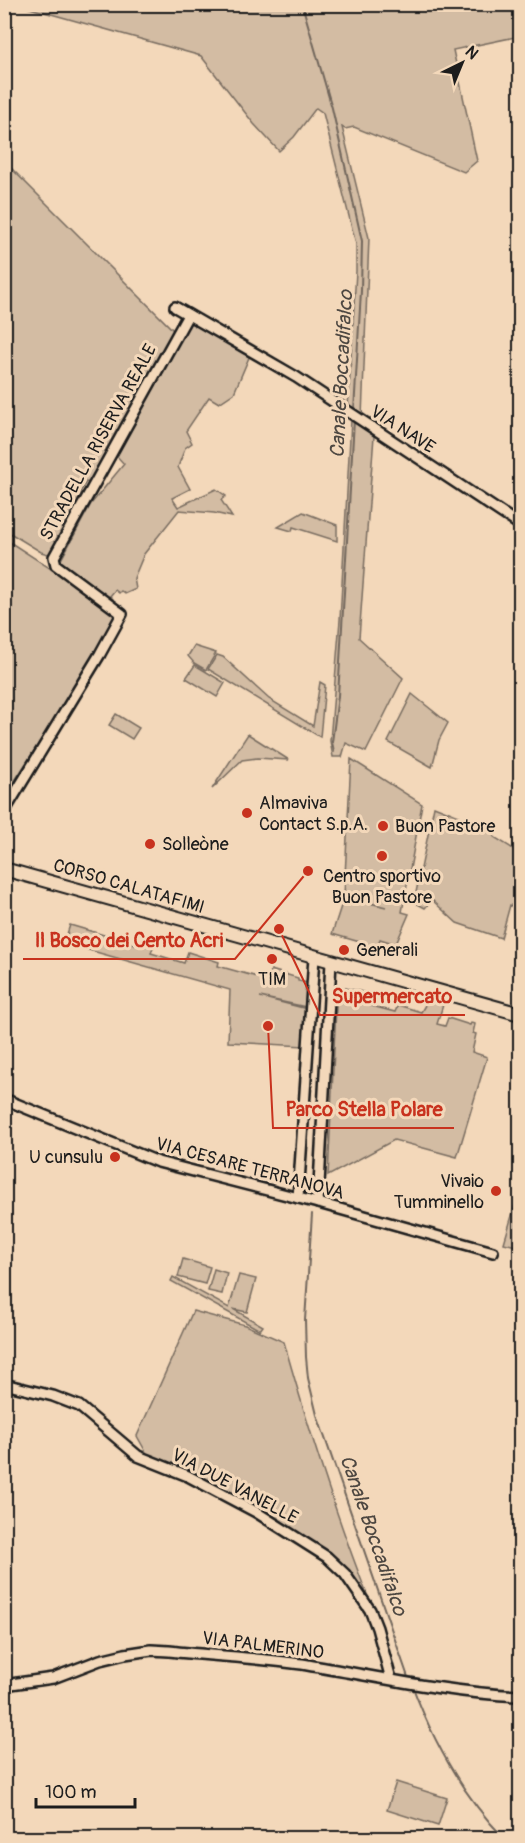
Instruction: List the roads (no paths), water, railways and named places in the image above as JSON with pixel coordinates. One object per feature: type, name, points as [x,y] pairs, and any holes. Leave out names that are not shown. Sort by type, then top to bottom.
[{"type":"main road","name":"CORSO CALATAFIMI","points":[[4,869],[520,1014]]},
{"type":"street","name":"VIA NAVE","points":[[175,307],[296,377],[520,525]]},
{"type":"street","name":"STRADELLA RISERVA REALE","points":[[4,812],[122,615],[56,565],[54,557],[188,315]]},
{"type":"street","points":[[298,1198],[314,957]]},
{"type":"street","points":[[318,1203],[331,962]]},
{"type":"street","name":"VIA CESARE TERRANOVA","points":[[4,1099],[159,1162],[493,1252]]},
{"type":"street","name":"VIA DUE VANELLE","points":[[4,1384],[53,1396],[79,1406],[138,1456],[188,1476],[256,1512],[327,1557],[345,1574],[370,1610],[391,1679]]},
{"type":"street","name":"VIA PALMERINO","points":[[4,1685],[52,1677],[100,1660],[151,1650],[283,1661],[402,1681],[520,1696]]},
{"type":"waterway","name":"Canale Boccadifalco","points":[[302,4],[332,108],[362,241],[354,411]]},
{"type":"waterway","name":"Canale Boccadifalco","points":[[334,752],[332,742],[338,696],[354,420]]},
{"type":"waterway","name":"Canale Boccadifalco","points":[[312,1214],[305,1320],[308,1378],[317,1415],[409,1680]]},
{"type":"waterway","name":"Canale Boccadifalco","points":[[412,1685],[429,1727],[462,1786],[504,1838]]},
{"type":"place","name":"Almaviva Contact S.p.A.","points":[[247,813]]},
{"type":"place","name":"Buon Pastore","points":[[383,826]]},
{"type":"place","name":"Solleòne","points":[[150,844]]},
{"type":"place","name":"Centro sportivo Buon Pastore","points":[[382,856]]},
{"type":"place","name":"Il Bosco dei Cento Acri","points":[[308,871]]},
{"type":"place","name":"Supermercato","points":[[279,929]]},
{"type":"place","name":"Generali","points":[[344,950]]},
{"type":"place","name":"TIM","points":[[272,959]]},
{"type":"place","name":"Parco Stella Polare","points":[[268,1026]]},
{"type":"place","name":"U cunsulu","points":[[115,1157]]},
{"type":"place","name":"Vivaio Tumminello","points":[[496,1191]]}]
